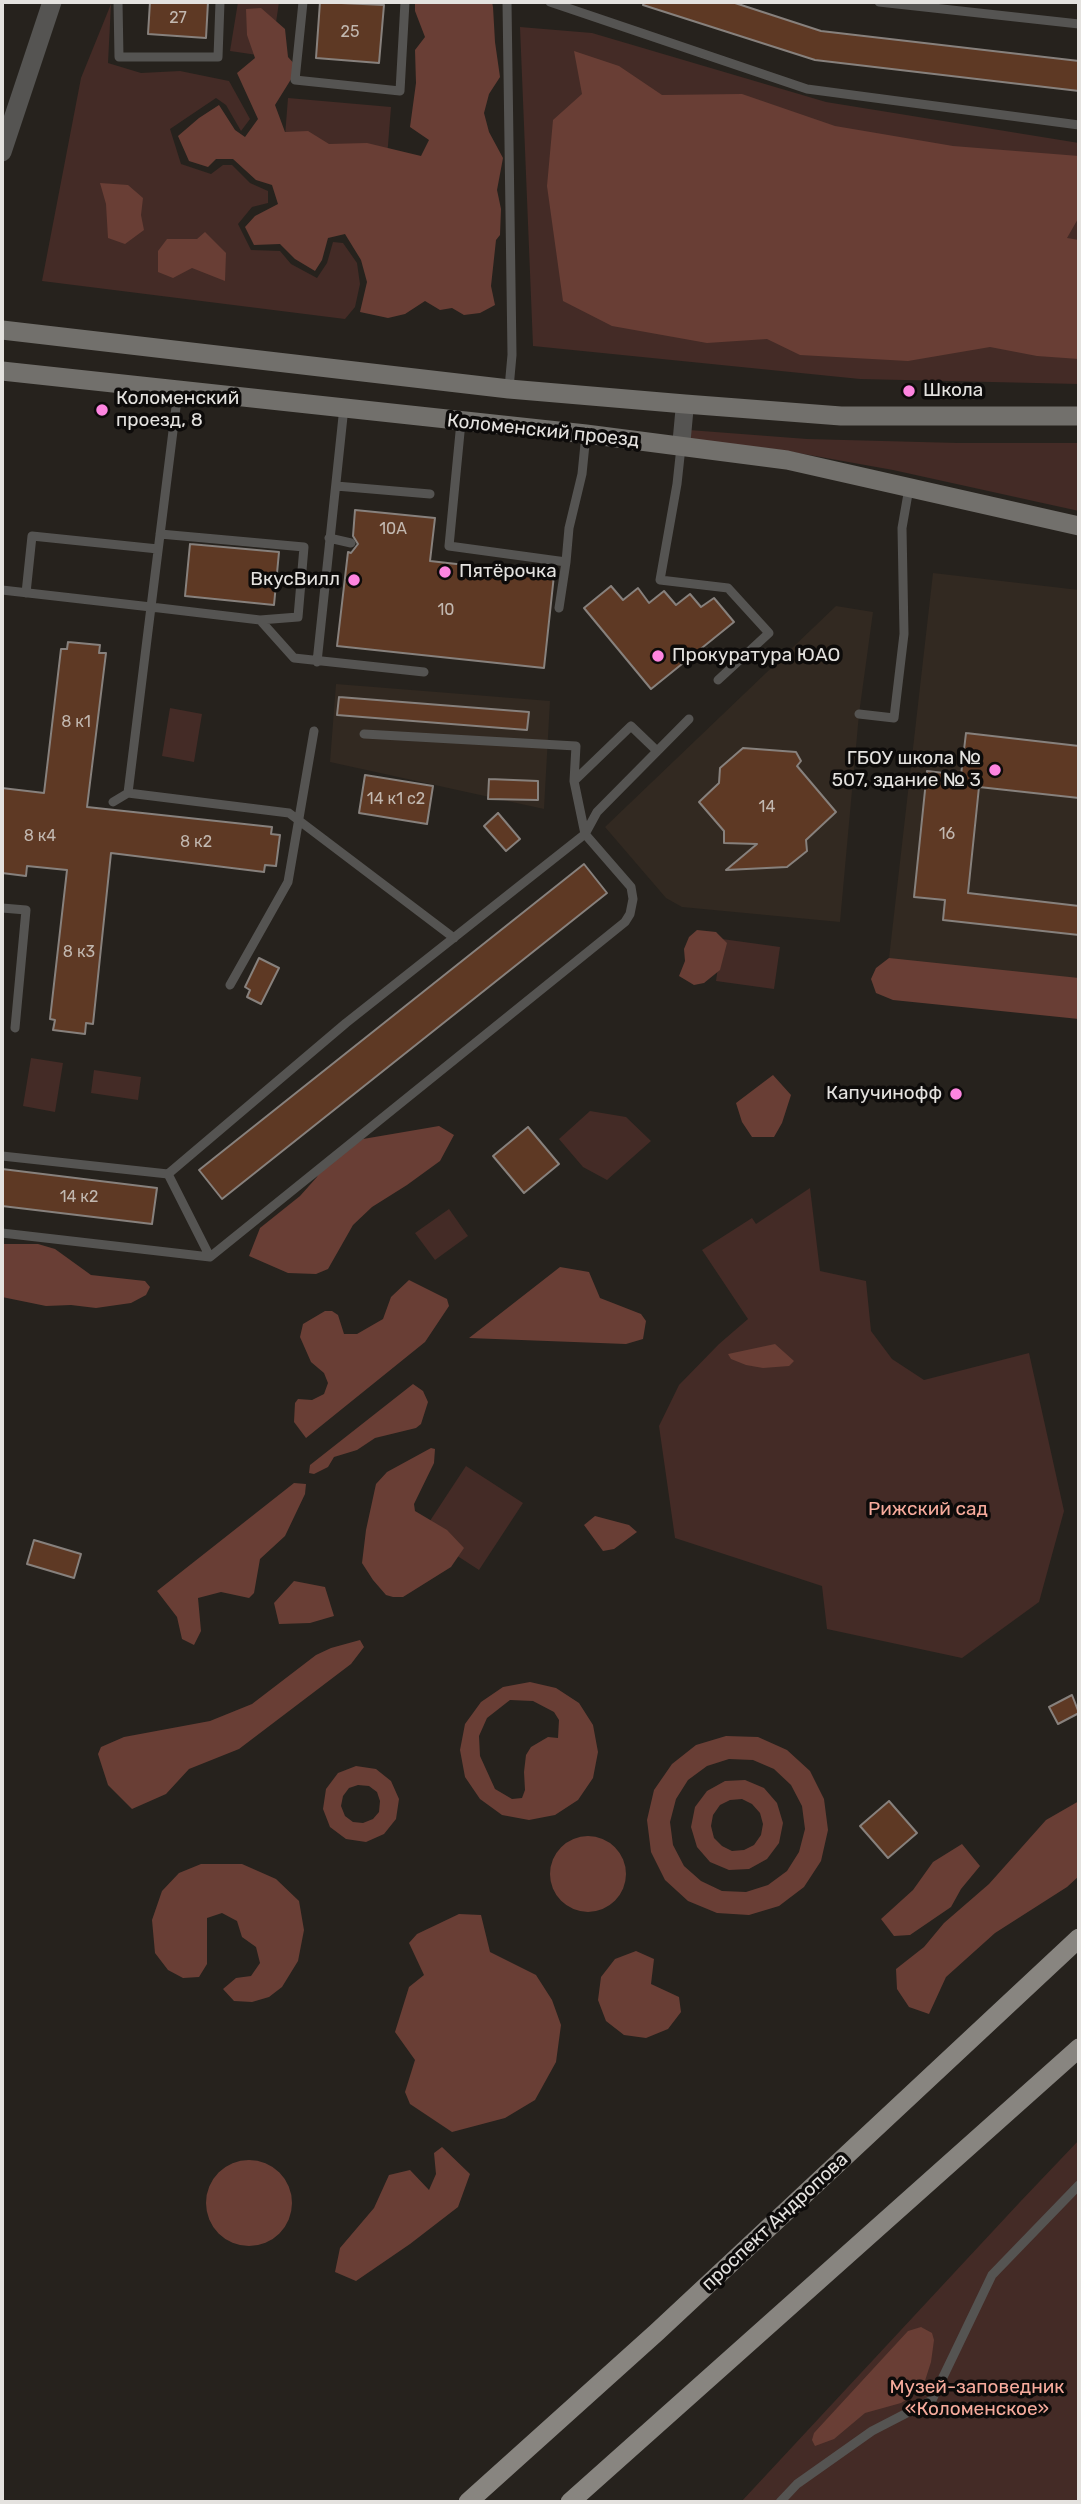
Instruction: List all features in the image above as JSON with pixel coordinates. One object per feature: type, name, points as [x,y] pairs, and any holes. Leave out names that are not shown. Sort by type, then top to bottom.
[{"type":"main road","name":"Коломенский проезд","points":[[2,330],[509,389],[685,404],[841,416],[1079,416]]},
{"type":"main road","name":"Коломенский проезд","points":[[2,371],[344,407],[788,460],[1079,526]]},
{"type":"main road","name":"проспект Андропова","points":[[468,2502],[657,2332],[1079,1938]]},
{"type":"main road","points":[[570,2502],[1079,2048]]},
{"type":"street","points":[[2,152],[52,2]]},
{"type":"street","points":[[681,447],[685,404]]},
{"type":"lane","points":[[118,2],[119,57],[218,57],[220,2]]},
{"type":"lane","points":[[303,2],[295,80],[400,91],[405,2]]},
{"type":"lane","points":[[507,2],[512,342],[509,389]]},
{"type":"lane","points":[[550,2],[807,89],[1079,125]]},
{"type":"lane","points":[[879,2],[1079,24]]},
{"type":"lane","points":[[128,793],[178,389]]},
{"type":"lane","points":[[317,662],[344,407]]},
{"type":"lane","points":[[461,422],[449,547],[566,562]]},
{"type":"lane","points":[[559,608],[569,528],[582,474],[586,435]]},
{"type":"lane","points":[[681,447],[660,580],[728,588],[769,633],[718,680]]},
{"type":"lane","points":[[336,486],[430,494]]},
{"type":"lane","points":[[859,714],[894,718],[904,634],[902,528],[908,488]]},
{"type":"lane","points":[[2,590],[261,620],[298,617],[304,547],[160,534]]},
{"type":"lane","points":[[26,593],[32,536],[158,549]]},
{"type":"lane","points":[[329,538],[352,543]]},
{"type":"lane","points":[[261,620],[294,658],[424,672]]},
{"type":"lane","points":[[2,1156],[168,1174],[346,1023],[585,834],[597,812],[689,719]]},
{"type":"lane","points":[[574,781],[631,726],[657,751]]},
{"type":"lane","points":[[230,985],[288,882],[314,732]]},
{"type":"lane","points":[[2,1233],[210,1257],[625,922],[633,900],[631,887],[585,834],[574,781],[576,746],[364,734]]},
{"type":"lane","points":[[113,802],[128,793],[289,813],[454,938]]},
{"type":"lane","points":[[2,908],[26,910],[15,1028]]},
{"type":"lane","points":[[168,1174],[210,1257]]},
{"type":"lane","points":[[780,2502],[797,2484],[872,2431],[932,2400],[992,2275],[1079,2185]]},
{"type":"shaded area","points":[[415,2],[492,2],[500,77],[489,94],[484,113],[489,132],[503,158],[497,190],[501,209],[500,235],[496,240],[491,286],[495,305],[480,313],[464,315],[452,308],[440,310],[425,301],[405,314],[388,318],[360,312],[367,282],[361,260],[345,234],[328,238],[322,260],[315,271],[295,259],[280,244],[254,245],[245,227],[255,216],[278,204],[272,185],[256,180],[233,159],[216,159],[208,167],[189,161],[178,136],[219,105],[235,130],[245,137],[258,119],[237,73],[255,58],[247,35],[246,9],[261,8],[285,29],[288,57],[298,68],[275,105],[285,132],[308,131],[329,144],[367,143],[421,156],[429,140],[410,127],[416,83],[415,50],[425,37],[415,11]]},
{"type":"shaded area","points":[[574,51],[619,66],[662,95],[742,94],[835,126],[953,146],[1079,156],[1079,217],[1067,238],[1079,240],[1079,359],[1037,356],[990,347],[908,361],[800,355],[767,339],[707,343],[612,326],[563,301],[547,186],[553,120],[582,94]]},
{"type":"shaded area","points":[[100,183],[128,185],[143,198],[141,215],[144,230],[125,244],[108,238],[106,204]]},
{"type":"shaded area","points":[[205,232],[226,253],[225,281],[192,268],[173,278],[158,272],[158,251],[167,239],[197,239]]},
{"type":"shaded area","name":"ГБОУ школа № 507, здание № 3","points":[[933,573],[1079,590],[1079,989],[888,967]]},
{"type":"shaded area","points":[[836,606],[873,612],[859,714],[840,922],[682,907],[666,898],[605,827]]},
{"type":"shaded area","points":[[336,684],[550,701],[544,809],[330,762]]},
{"type":"shaded area","points":[[697,930],[716,932],[727,943],[720,970],[704,983],[694,985],[679,976],[685,961],[684,949],[689,937]]},
{"type":"shaded area","points":[[889,958],[1079,978],[1079,1019],[893,1000],[876,993],[871,979],[876,968]]},
{"type":"shaded area","points":[[773,1075],[791,1095],[782,1123],[774,1137],[752,1137],[742,1122],[736,1103]]},
{"type":"shaded area","points":[[439,1126],[454,1135],[440,1161],[372,1207],[353,1225],[328,1269],[316,1274],[288,1273],[249,1256],[260,1228],[300,1196],[317,1177],[322,1165],[363,1139]]},
{"type":"shaded area","points":[[2,1244],[38,1244],[55,1249],[91,1275],[145,1281],[150,1287],[146,1295],[131,1303],[96,1308],[46,1306],[2,1297]]},
{"type":"shaded area","points":[[560,1267],[589,1272],[600,1298],[641,1314],[646,1321],[643,1339],[626,1344],[469,1338]]},
{"type":"shaded area","points":[[409,1280],[447,1299],[449,1306],[425,1342],[306,1438],[294,1422],[295,1403],[298,1399],[312,1400],[324,1394],[328,1383],[324,1373],[311,1362],[300,1337],[303,1324],[325,1311],[332,1311],[338,1315],[344,1334],[357,1334],[383,1319],[391,1297]]},
{"type":"shaded area","points":[[775,1344],[794,1361],[789,1366],[763,1368],[746,1365],[731,1359],[728,1354]]},
{"type":"shaded area","points":[[413,1384],[423,1391],[428,1402],[421,1424],[416,1428],[375,1438],[357,1450],[334,1457],[328,1467],[314,1474],[309,1473],[310,1465]]},
{"type":"shaded area","points":[[431,1448],[435,1449],[434,1463],[414,1504],[415,1511],[447,1530],[464,1548],[451,1567],[403,1597],[393,1597],[386,1595],[362,1563],[376,1484],[387,1472]]},
{"type":"shaded area","points":[[294,1483],[306,1484],[305,1494],[285,1536],[260,1559],[254,1593],[249,1598],[221,1592],[198,1598],[201,1631],[194,1645],[182,1639],[177,1617],[157,1591]]},
{"type":"shaded area","points":[[595,1516],[629,1525],[637,1532],[614,1549],[603,1551],[584,1525]]},
{"type":"shaded area","points":[[294,1581],[325,1587],[334,1616],[310,1623],[279,1624],[274,1603]]},
{"type":"shaded area","points":[[360,1640],[364,1647],[351,1664],[239,1749],[189,1769],[166,1794],[132,1809],[108,1785],[98,1754],[101,1747],[124,1737],[210,1721],[252,1704],[316,1655]]},
{"type":"shaded area","points":[[530,1682],[556,1688],[579,1703],[593,1725],[598,1752],[593,1778],[578,1800],[555,1815],[529,1820],[502,1815],[480,1799],[465,1777],[460,1750],[465,1724],[481,1702],[503,1687]],"holes":[[[510,1700],[533,1701],[554,1712],[559,1720],[558,1738],[548,1737],[531,1747],[526,1755],[525,1790],[522,1798],[512,1799],[495,1789],[480,1756],[479,1736],[487,1718]]]},
{"type":"shaded area","points":[[726,1736],[758,1737],[787,1750],[810,1771],[824,1799],[828,1830],[821,1861],[804,1887],[779,1906],[749,1915],[717,1913],[688,1901],[665,1880],[651,1852],[647,1820],[654,1790],[672,1764],[696,1745]],"holes":[[[729,1759],[753,1760],[774,1769],[791,1785],[802,1806],[805,1829],[799,1852],[787,1871],[768,1885],[746,1892],[722,1891],[701,1881],[684,1866],[673,1845],[670,1822],[676,1799],[688,1780],[707,1766]]]},
{"type":"shaded area","points":[[356,1766],[376,1769],[391,1781],[399,1799],[396,1819],[384,1834],[366,1842],[346,1839],[330,1827],[323,1809],[326,1789],[338,1773]],"holes":[[[369,1786],[377,1792],[379,1812],[373,1819],[363,1823],[353,1822],[345,1816],[341,1806],[343,1796],[349,1788]]]},
{"type":"shaded area","points":[[745,1780],[764,1788],[777,1803],[783,1823],[779,1843],[767,1859],[749,1869],[729,1870],[710,1862],[697,1847],[691,1827],[695,1807],[707,1791],[725,1781]],"holes":[[[742,1799],[752,1804],[760,1813],[763,1824],[761,1835],[754,1845],[744,1850],[732,1851],[722,1846],[714,1838],[711,1826],[713,1815],[720,1805],[730,1800]]]},
{"type":"shaded area","points":[[1079,1801],[1079,1876],[1067,1887],[995,1933],[946,1977],[929,2014],[909,2007],[897,1989],[896,1969],[924,1947],[944,1923],[989,1884],[1046,1820]]},
{"type":"shaded area","points":[[581,1836],[595,1836],[609,1842],[620,1853],[626,1874],[623,1889],[615,1901],[595,1912],[581,1912],[567,1906],[556,1895],[550,1881],[550,1867],[556,1853],[567,1842]]},
{"type":"shaded area","points":[[962,1844],[980,1866],[961,1889],[951,1907],[910,1935],[894,1936],[881,1919],[913,1890],[933,1862]]},
{"type":"shaded area","points":[[201,1864],[242,1864],[276,1879],[299,1901],[304,1930],[298,1961],[282,1987],[269,1997],[252,2002],[234,2001],[223,1989],[236,1978],[251,1976],[260,1963],[256,1947],[242,1937],[237,1921],[222,1913],[207,1918],[207,1964],[199,1977],[183,1978],[168,1970],[155,1953],[152,1920],[162,1891],[179,1873]]},
{"type":"shaded area","points":[[459,1914],[481,1915],[490,1952],[536,1975],[552,2000],[561,2025],[556,2062],[535,2100],[505,2118],[452,2132],[410,2104],[405,2092],[415,2060],[395,2032],[409,1987],[424,1975],[409,1943],[417,1934]]},
{"type":"shaded area","points":[[636,1951],[654,1959],[651,1984],[679,1997],[681,2012],[668,2029],[646,2038],[624,2035],[606,2021],[598,2000],[601,1977],[615,1959]]},
{"type":"shaded area","points":[[442,2147],[470,2174],[458,2207],[356,2281],[335,2272],[340,2248],[374,2208],[389,2175],[410,2170],[429,2190],[436,2174],[434,2153]]},
{"type":"shaded area","points":[[241,2160],[257,2160],[280,2172],[289,2186],[292,2203],[289,2220],[280,2234],[257,2246],[241,2246],[225,2239],[213,2227],[206,2211],[206,2195],[213,2179],[225,2167]]},
{"type":"shaded area","points":[[921,2327],[932,2333],[934,2340],[931,2362],[922,2390],[901,2403],[865,2413],[834,2439],[815,2446],[812,2440],[814,2433],[908,2331]]},
{"type":"green space","points":[[238,2],[279,2],[271,57],[230,51]]},
{"type":"green space","points":[[111,4],[108,63],[141,73],[180,71],[229,81],[250,119],[241,131],[226,105],[216,98],[170,129],[181,164],[211,174],[223,165],[232,165],[250,183],[268,191],[268,203],[252,207],[238,224],[251,250],[280,251],[291,264],[317,278],[327,263],[333,242],[343,243],[357,263],[360,284],[355,307],[345,319],[42,281],[81,78]]},
{"type":"green space","points":[[520,27],[592,33],[826,102],[1079,143],[1079,384],[860,379],[533,346]]},
{"type":"green space","points":[[288,98],[391,107],[387,158],[284,149]]},
{"type":"green space","points":[[689,430],[807,439],[1079,443],[1079,511],[893,470],[787,451],[689,439]]},
{"type":"green space","points":[[170,708],[202,714],[194,762],[162,756]]},
{"type":"green space","points":[[722,939],[780,947],[774,989],[716,981]]},
{"type":"green space","points":[[31,1058],[63,1063],[55,1112],[23,1106]]},
{"type":"green space","points":[[94,1070],[141,1077],[138,1100],[91,1093]]},
{"type":"green space","points":[[590,1111],[626,1117],[651,1141],[607,1180],[583,1167],[559,1139]]},
{"type":"green space","name":"Рижский сад","points":[[810,1188],[820,1271],[866,1281],[871,1331],[892,1359],[924,1380],[1029,1353],[1064,1511],[1039,1602],[962,1658],[827,1629],[822,1586],[675,1538],[659,1426],[679,1385],[748,1319],[702,1250],[752,1218],[756,1224]]},
{"type":"green space","points":[[449,1209],[468,1236],[435,1260],[415,1233]]},
{"type":"green space","points":[[466,1466],[523,1503],[479,1570],[422,1533]]},
{"type":"green space","name":"Музей-заповедник «Коломенское»","points":[[1079,2140],[1079,2502],[741,2502],[1020,2202]]},
{"type":"building","points":[[150,2],[208,2],[206,38],[148,34]]},
{"type":"building","points":[[320,2],[384,5],[379,63],[316,58]]},
{"type":"building","points":[[644,2],[732,2],[821,31],[1079,61],[1079,91],[815,60],[643,5]]},
{"type":"building","points":[[355,510],[435,518],[430,561],[554,575],[544,668],[337,646],[348,552],[351,553],[358,544],[353,536]]},
{"type":"building","points":[[190,544],[279,552],[274,605],[185,596]]},
{"type":"building","name":"Прокуратура ЮАО","points":[[611,586],[623,600],[638,588],[649,603],[664,591],[676,605],[690,594],[701,607],[714,598],[734,622],[651,689],[584,608]]},
{"type":"building","points":[[68,642],[100,645],[99,653],[106,653],[87,807],[272,827],[271,834],[280,835],[276,866],[265,865],[264,872],[111,853],[93,1024],[86,1023],[85,1034],[53,1030],[55,1020],[50,1019],[67,870],[27,866],[26,876],[2,873],[2,788],[44,793],[61,649],[67,649]]},
{"type":"building","points":[[339,697],[529,712],[527,730],[337,715]]},
{"type":"building","points":[[966,733],[1079,746],[1079,798],[979,787],[968,893],[1079,906],[1079,935],[943,920],[945,900],[914,897],[927,771],[961,775]]},
{"type":"building","points":[[743,748],[796,752],[801,761],[797,766],[836,812],[806,840],[807,851],[787,867],[726,870],[757,844],[724,843],[724,831],[699,802],[719,783],[720,768]]},
{"type":"building","points":[[365,775],[433,786],[427,824],[359,813]]},
{"type":"building","points":[[489,779],[538,781],[538,800],[488,799]]},
{"type":"building","points":[[498,813],[520,839],[506,851],[484,826]]},
{"type":"building","points":[[584,864],[607,893],[222,1199],[199,1170]]},
{"type":"building","points":[[259,958],[279,968],[261,1004],[247,997],[250,990],[245,987]]},
{"type":"building","points":[[528,1127],[559,1164],[524,1193],[493,1156]]},
{"type":"building","points":[[2,1169],[157,1188],[152,1224],[2,1206]]},
{"type":"building","points":[[34,1540],[81,1554],[74,1578],[27,1564]]},
{"type":"building","points":[[1072,1695],[1079,1713],[1058,1724],[1049,1707]]},
{"type":"building","points":[[889,1801],[917,1833],[888,1858],[860,1826]]},
{"type":"place","name":"Школа","points":[[909,391]]},
{"type":"place","name":"Коломенский проезд, 8","points":[[102,410]]},
{"type":"place","name":"Пятёрочка","points":[[445,572]]},
{"type":"place","name":"ВкусВилл","points":[[354,580]]},
{"type":"place","name":"Прокуратура ЮАО","points":[[658,656]]},
{"type":"place","name":"ГБОУ школа № 507, здание № 3","points":[[995,770]]},
{"type":"place","name":"Капучинофф","points":[[956,1094]]}]
